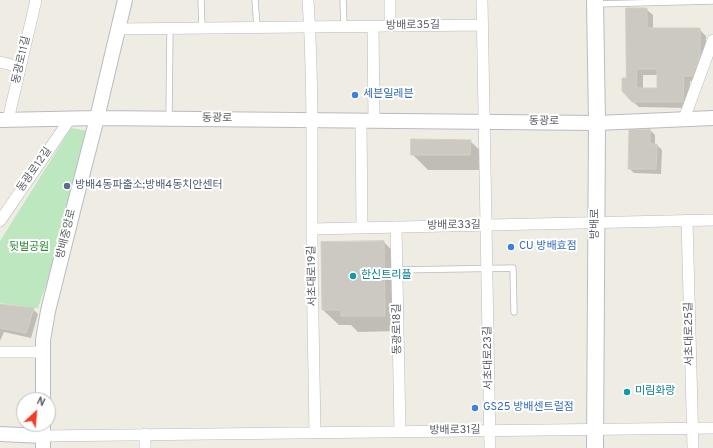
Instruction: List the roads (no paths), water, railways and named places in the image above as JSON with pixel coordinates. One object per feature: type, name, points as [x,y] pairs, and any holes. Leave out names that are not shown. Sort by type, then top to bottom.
[{"type":"main road","name":"방배로","points":[[595,2],[597,123],[595,448]]},
{"type":"street","name":"동광로11길","points":[[4,120],[20,67],[36,0]]},
{"type":"street","name":"방배중앙로","points":[[43,392],[43,340],[48,311],[125,0]]},
{"type":"street","name":"서초대로19길","points":[[308,0],[312,120],[315,432]]},
{"type":"street","points":[[390,0],[390,26]]},
{"type":"street","name":"서초대로23길","points":[[482,0],[490,448]]},
{"type":"street","name":"방배로35길","points":[[118,29],[482,25]]},
{"type":"street","points":[[362,228],[373,26]]},
{"type":"street","points":[[684,119],[713,40]]},
{"type":"street","points":[[0,62],[20,67]]},
{"type":"street","name":"동광로12길","points":[[0,221],[70,118]]},
{"type":"street","name":"동광로","points":[[4,120],[97,118],[597,123],[713,118]]},
{"type":"street","name":"서초대로25길","points":[[687,220],[693,448]]},
{"type":"street","name":"방배로33길","points":[[312,228],[713,220]]},
{"type":"street","name":"동광로18길","points":[[396,227],[400,431]]},
{"type":"street","points":[[0,352],[43,352]]},
{"type":"street","name":"방배로31길","points":[[145,434],[713,428]]},
{"type":"street","points":[[0,434],[43,436],[145,434],[145,448]]},
{"type":"lane","points":[[201,0],[202,28]]},
{"type":"lane","points":[[255,0],[256,27]]},
{"type":"lane","points":[[343,0],[344,26]]},
{"type":"lane","points":[[595,2],[713,1]]},
{"type":"lane","points":[[169,119],[170,28]]},
{"type":"lane","points":[[397,270],[513,268],[514,312]]},
{"type":"place","name":"세븐일레븐","points":[[355,95]]},
{"type":"place","name":"방배4동파출소;방배4동치안센터","points":[[67,186]]},
{"type":"place","name":"CU 방배효점","points":[[511,247]]},
{"type":"place","name":"한신트리플","points":[[353,276]]},
{"type":"place","name":"미림화랑","points":[[627,392]]},
{"type":"place","name":"GS25 방배센트럴점","points":[[475,408]]},
{"type":"park label","name":"뒷벌공원","points":[[29,248]]}]
